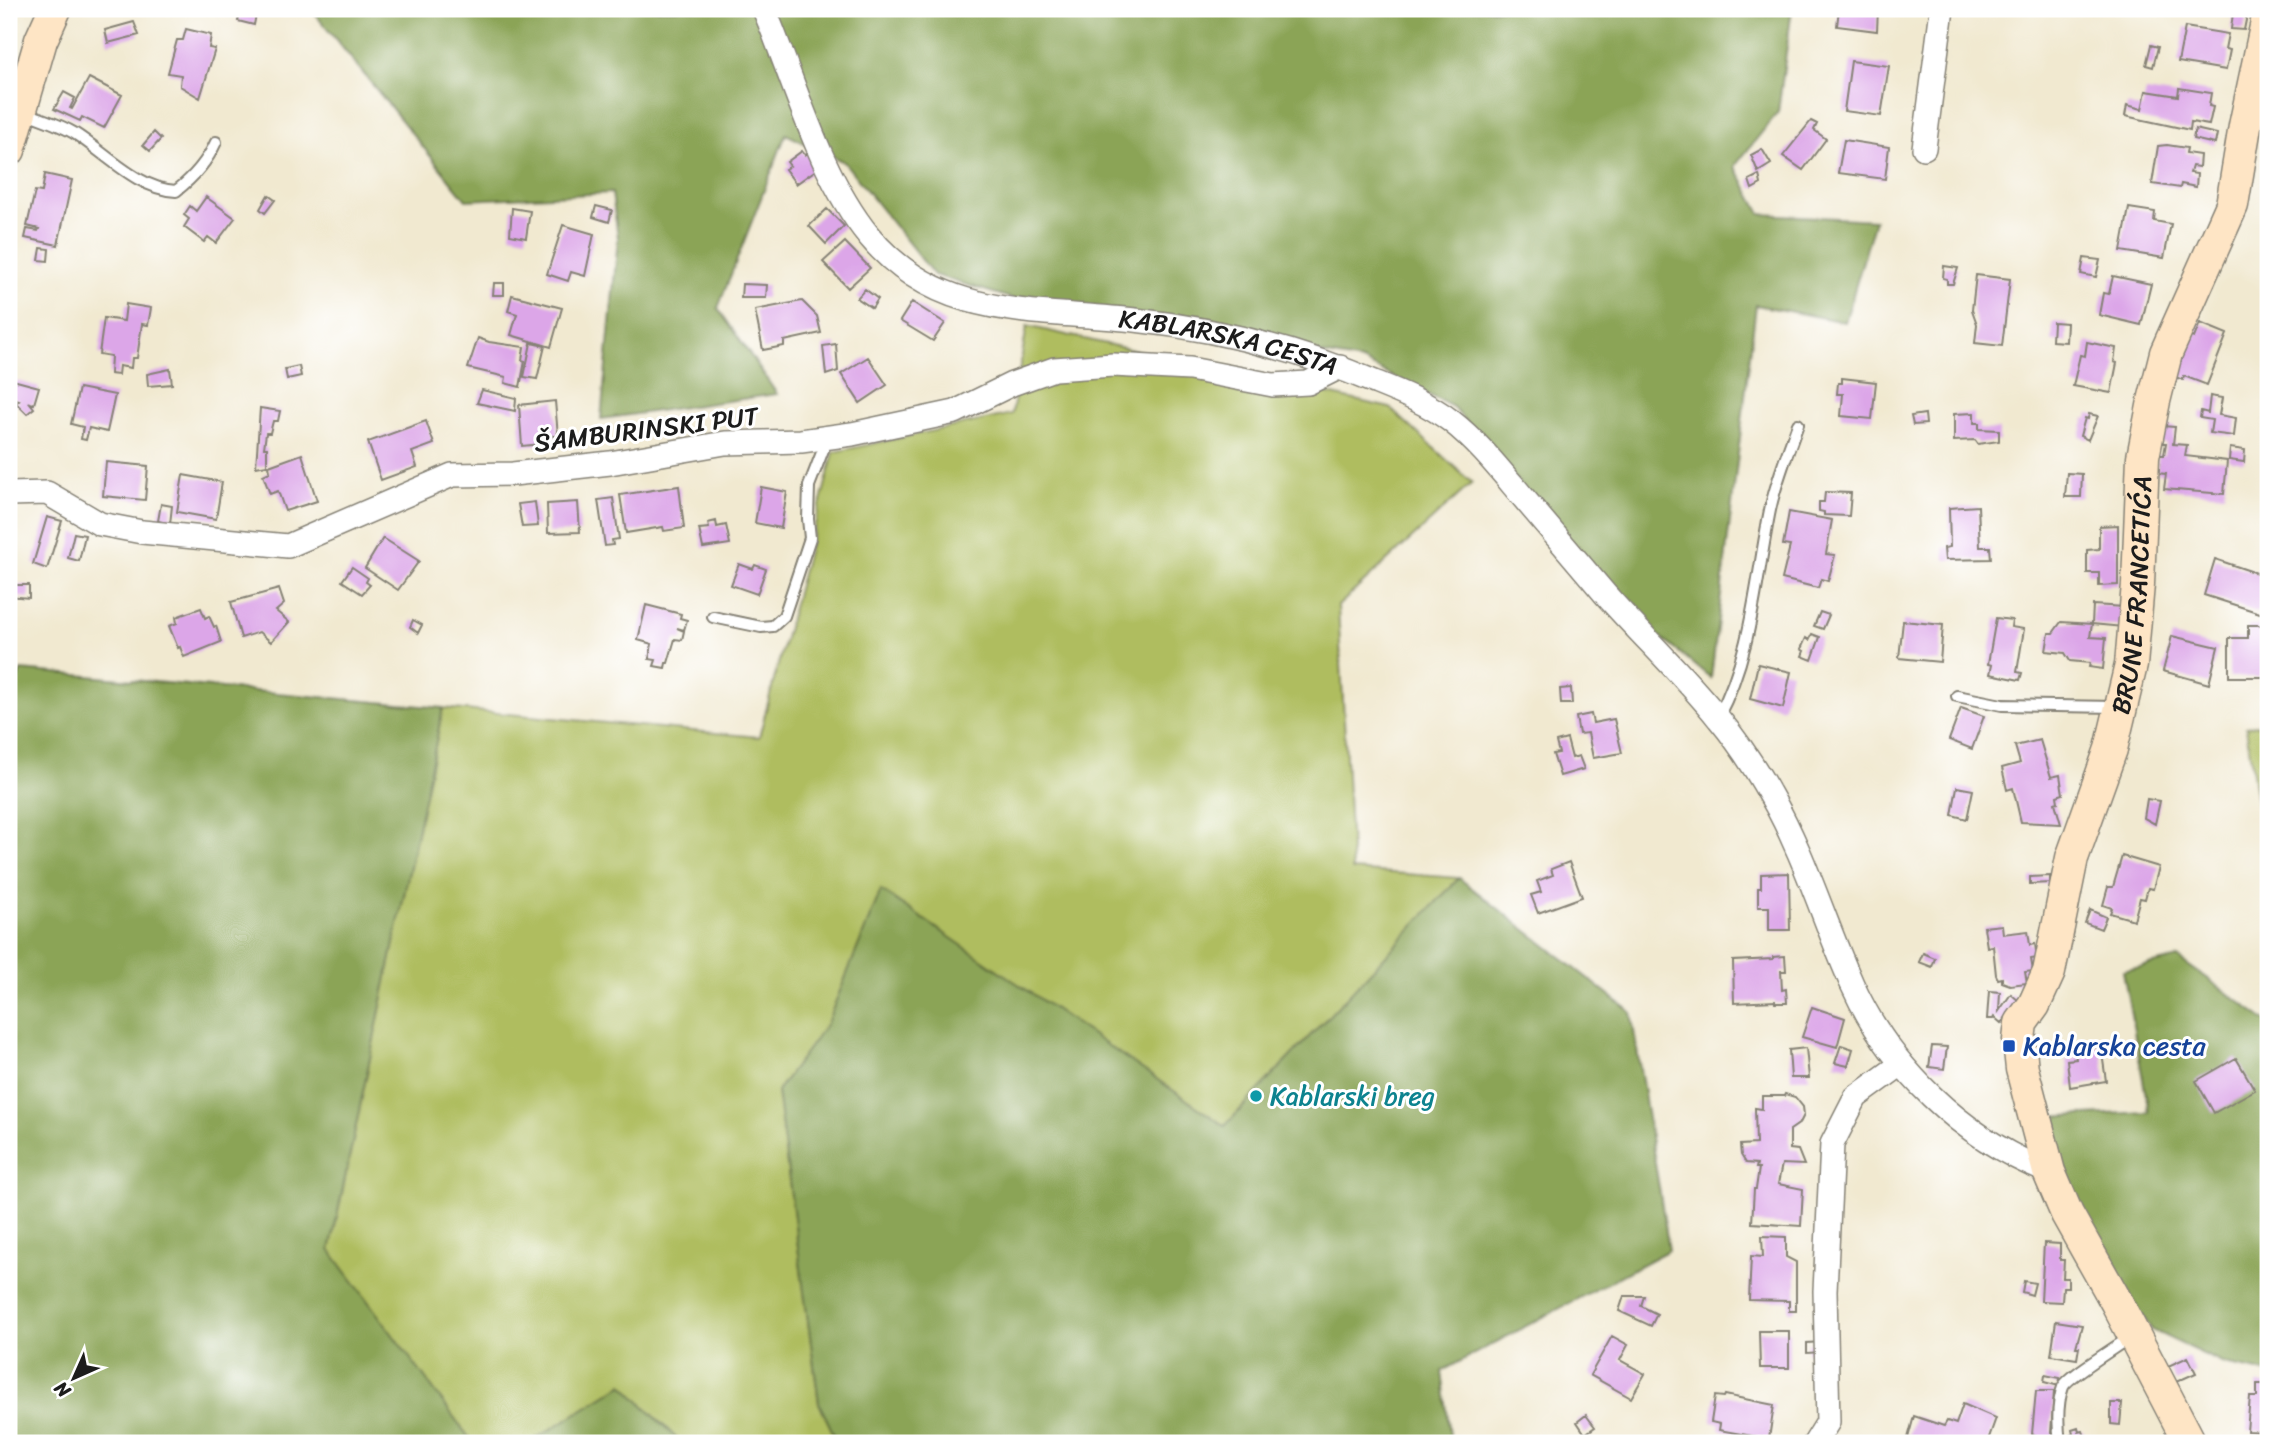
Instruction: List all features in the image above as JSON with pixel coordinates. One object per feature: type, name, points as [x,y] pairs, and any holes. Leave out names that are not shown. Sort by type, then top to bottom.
[{"type":"street","points":[[9,150],[41,40],[55,9]]},
{"type":"street","name":"KABLARSKA CESTA","points":[[764,9],[786,59],[819,149],[843,197],[867,234],[894,264],[937,291],[974,303],[1033,313],[1136,320],[1262,342],[1340,367],[1412,398],[1451,421],[1488,457],[1611,601],[1718,717],[1744,752],[1774,800],[1853,987],[1900,1065],[1956,1117],[2002,1150],[2049,1172]]},
{"type":"street","points":[[1924,148],[1942,9]]},
{"type":"street","name":"BRUNE FRANCETIĆA","points":[[2049,1172],[2022,1069],[2019,1037],[2021,1023],[2034,1005],[2049,972],[2072,859],[2111,749],[2131,665],[2138,583],[2143,457],[2154,401],[2166,353],[2232,205],[2268,17]]},
{"type":"street","name":"ŠAMBURINSKI PUT","points":[[9,494],[47,493],[100,524],[142,532],[288,546],[452,475],[513,474],[610,463],[725,443],[800,441],[828,437],[956,412],[1012,384],[1054,369],[1113,365],[1190,369],[1273,385],[1308,383],[1340,367]]},
{"type":"street","points":[[1815,1443],[1828,1422],[1825,1291],[1832,1144],[1856,1097],[1900,1065]]},
{"type":"street","points":[[2049,1172],[2067,1214],[2134,1334],[2190,1443]]},
{"type":"lane","points":[[22,111],[74,133],[115,164],[162,190],[176,191],[188,182],[209,158],[216,142]]},
{"type":"lane","points":[[1718,717],[1737,671],[1762,564],[1771,509],[1798,424]]},
{"type":"lane","points":[[713,617],[761,627],[774,626],[784,616],[810,538],[809,486],[828,437]]},
{"type":"lane","points":[[1957,696],[2001,705],[2121,707]]},
{"type":"lane","points":[[2060,1443],[2063,1388],[2077,1373],[2134,1334]]},
{"type":"green space","points":[[311,9],[1792,9],[1778,112],[1735,166],[1761,214],[1875,220],[1845,322],[1756,305],[1711,678],[1634,616],[1453,407],[1362,361],[1030,304],[934,275],[844,162],[786,134],[718,308],[777,394],[601,419],[618,238],[612,193],[466,200]]},
{"type":"green space","points":[[1027,326],[1390,408],[1472,483],[1338,606],[1352,870],[1459,878],[1225,1126],[881,891],[827,1024],[777,1091],[819,1403],[838,1443],[681,1443],[622,1385],[529,1443],[473,1443],[330,1251],[443,708],[759,737],[834,452],[1012,414]]},
{"type":"green space","points":[[21,670],[443,708],[330,1250],[473,1443],[9,1443],[9,699]]},
{"type":"green space","points":[[2268,722],[2268,872],[2246,727]]},
{"type":"green space","points":[[1459,878],[1631,1012],[1669,1250],[1442,1371],[1451,1443],[838,1443],[819,1403],[777,1091],[827,1023],[881,890],[1225,1126]]},
{"type":"green space","points":[[2178,958],[2268,1022],[2268,1373],[2224,1364],[2152,1330],[2101,1255],[2043,1117],[2149,1112],[2123,971]]},
{"type":"green space","points":[[622,1385],[681,1443],[529,1443]]},
{"type":"building","points":[[241,9],[257,9],[254,25],[238,21]]},
{"type":"building","points":[[1839,9],[1878,9],[1877,31],[1837,26]]},
{"type":"building","points":[[2233,13],[2247,15],[2244,30],[2231,29]]},
{"type":"building","points":[[134,22],[139,35],[108,43],[105,30]]},
{"type":"building","points":[[2185,27],[2228,34],[2225,49],[2230,50],[2226,70],[2178,62]]},
{"type":"building","points":[[186,29],[211,35],[209,48],[215,49],[200,98],[180,86],[181,75],[168,73],[177,40],[183,40]]},
{"type":"building","points":[[2151,45],[2158,47],[2153,67],[2146,65]]},
{"type":"building","points":[[1851,61],[1889,66],[1881,116],[1844,111]]},
{"type":"building","points":[[89,78],[122,95],[104,128],[82,117],[80,121],[54,109],[64,92],[75,98],[70,108],[72,109]]},
{"type":"building","points":[[2179,88],[2211,93],[2209,106],[2213,107],[2209,125],[2191,122],[2190,130],[2125,116],[2127,105],[2142,109],[2146,91],[2178,96]]},
{"type":"building","points":[[1811,121],[1817,124],[1814,130],[1826,139],[1803,170],[1783,156]]},
{"type":"building","points":[[2195,129],[2217,134],[2215,144],[2193,139]]},
{"type":"building","points":[[154,132],[161,139],[150,151],[143,145]]},
{"type":"building","points":[[1844,140],[1889,147],[1885,179],[1838,173]]},
{"type":"building","points":[[2158,146],[2187,148],[2186,153],[2200,155],[2199,167],[2192,166],[2190,173],[2197,174],[2196,187],[2152,184]]},
{"type":"building","points":[[1762,149],[1771,164],[1758,172],[1751,155]]},
{"type":"building","points":[[802,151],[805,155],[810,152],[820,167],[796,184],[785,169],[790,166],[787,162]]},
{"type":"building","points":[[45,174],[72,180],[58,245],[25,238],[27,229],[39,229],[27,226],[35,191],[42,192]]},
{"type":"building","points":[[1759,175],[1761,184],[1752,189],[1749,180]]},
{"type":"building","points":[[268,195],[275,200],[265,213],[260,209]]},
{"type":"building","points":[[206,197],[235,218],[216,243],[208,237],[204,242],[184,227],[189,219],[184,215],[190,206],[196,211]]},
{"type":"building","points":[[596,206],[612,210],[609,222],[593,217]]},
{"type":"building","points":[[512,208],[530,211],[526,238],[510,235]]},
{"type":"building","points":[[2129,208],[2155,212],[2154,221],[2171,224],[2164,258],[2121,251]]},
{"type":"building","points":[[827,209],[844,226],[826,244],[809,226]]},
{"type":"building","points":[[563,225],[594,234],[585,276],[571,272],[568,281],[547,274]]},
{"type":"building","points":[[845,242],[870,268],[848,288],[823,262]]},
{"type":"building","points":[[41,248],[49,249],[48,261],[39,260]]},
{"type":"building","points":[[2084,258],[2100,260],[2096,277],[2081,274]]},
{"type":"building","points":[[1944,266],[1958,268],[1953,284],[1947,284],[1947,279],[1943,278]]},
{"type":"building","points":[[1976,275],[2010,279],[2002,346],[1975,343],[1977,324],[1972,310]]},
{"type":"building","points":[[2113,276],[2151,284],[2141,325],[2099,315],[2103,293],[2109,294]]},
{"type":"building","points":[[494,283],[504,283],[504,295],[493,295]]},
{"type":"building","points":[[742,284],[767,285],[766,298],[741,298]]},
{"type":"building","points":[[865,289],[878,299],[872,308],[857,298]]},
{"type":"building","points":[[512,295],[562,308],[551,347],[511,335],[517,314],[508,311]]},
{"type":"building","points":[[802,301],[817,316],[821,333],[784,341],[784,346],[763,350],[755,310]]},
{"type":"building","points":[[912,302],[945,323],[933,341],[900,321]]},
{"type":"building","points":[[126,304],[151,308],[148,325],[142,324],[137,358],[132,358],[131,368],[119,366],[118,375],[110,374],[111,356],[99,354],[104,318],[124,321]]},
{"type":"building","points":[[2053,322],[2067,323],[2066,342],[2052,341]]},
{"type":"building","points":[[2200,323],[2227,334],[2207,385],[2184,376],[2183,380],[2170,375],[2186,335],[2194,338]]},
{"type":"building","points":[[478,338],[524,347],[522,360],[525,361],[520,387],[505,383],[506,377],[468,368]]},
{"type":"building","points":[[2087,342],[2116,348],[2114,362],[2117,363],[2111,393],[2073,386],[2080,355],[2085,356]]},
{"type":"building","points":[[531,343],[545,346],[537,379],[524,377]]},
{"type":"building","points":[[836,344],[838,371],[826,375],[823,346]]},
{"type":"building","points":[[868,357],[887,385],[860,403],[841,374]]},
{"type":"building","points":[[299,366],[301,376],[287,379],[285,369]]},
{"type":"building","points":[[170,369],[172,384],[148,386],[147,374]]},
{"type":"building","points":[[1842,378],[1876,382],[1872,419],[1841,416],[1843,394],[1837,394],[1838,383],[1842,383]]},
{"type":"building","points":[[9,379],[39,387],[34,404],[30,403],[34,408],[27,414],[16,403],[19,400],[9,397]]},
{"type":"building","points":[[79,388],[115,395],[107,432],[89,428],[86,440],[81,439],[83,427],[71,424]]},
{"type":"building","points":[[482,390],[516,398],[515,411],[477,403]]},
{"type":"building","points":[[2210,396],[2222,398],[2219,415],[2236,418],[2234,436],[2210,433],[2212,420],[2200,418],[2201,411],[2208,413]]},
{"type":"building","points":[[555,401],[558,436],[541,436],[542,444],[522,446],[519,405]]},
{"type":"building","points":[[260,408],[280,411],[278,421],[273,421],[270,433],[266,433],[264,448],[267,448],[267,465],[256,467]]},
{"type":"building","points":[[1974,413],[1974,423],[1979,423],[1979,429],[1999,430],[1999,441],[1978,444],[1975,440],[1954,441],[1954,414]]},
{"type":"building","points":[[1925,414],[1926,424],[1913,425],[1911,416]]},
{"type":"building","points":[[2089,414],[2098,416],[2088,440],[2080,436],[2085,418],[2088,419]]},
{"type":"building","points":[[426,421],[434,444],[412,452],[417,467],[381,480],[368,442]]},
{"type":"building","points":[[2161,426],[2175,427],[2173,444],[2187,445],[2185,456],[2227,461],[2224,494],[2164,489],[2166,474],[2157,473],[2158,455],[2164,455],[2166,443],[2158,443]]},
{"type":"building","points":[[2230,448],[2245,450],[2244,462],[2229,460]]},
{"type":"building","points":[[302,454],[317,501],[285,511],[278,491],[270,494],[263,475],[270,472],[269,466]]},
{"type":"building","points":[[106,462],[148,466],[145,500],[103,496]]},
{"type":"building","points":[[2067,473],[2082,474],[2081,497],[2065,497]]},
{"type":"building","points":[[183,475],[222,482],[216,519],[177,512]]},
{"type":"building","points":[[679,486],[684,528],[664,531],[663,527],[626,533],[620,495]]},
{"type":"building","points":[[761,487],[787,492],[781,528],[755,523]]},
{"type":"building","points":[[1825,492],[1851,493],[1849,516],[1824,515],[1824,512],[1819,511],[1819,502],[1824,502]]},
{"type":"building","points":[[613,498],[619,539],[612,540],[613,545],[605,546],[598,500]]},
{"type":"building","points":[[535,502],[538,526],[522,527],[518,504]]},
{"type":"building","points":[[578,502],[580,532],[548,533],[547,504]]},
{"type":"building","points":[[161,504],[172,506],[170,524],[158,521]]},
{"type":"building","points":[[1978,506],[1980,547],[1990,547],[1991,559],[1945,560],[1944,548],[1950,547],[1949,508]]},
{"type":"building","points":[[1789,512],[1832,520],[1826,554],[1835,555],[1828,581],[1821,579],[1818,588],[1782,579],[1790,546],[1783,545]]},
{"type":"building","points":[[47,517],[62,521],[47,569],[33,564]]},
{"type":"building","points":[[716,521],[717,527],[726,525],[730,544],[703,548],[699,529],[709,528],[708,523]]},
{"type":"building","points":[[2118,525],[2118,585],[2099,586],[2099,573],[2087,573],[2087,550],[2099,549],[2099,526]]},
{"type":"building","points":[[74,533],[85,535],[79,561],[68,558]]},
{"type":"building","points":[[383,538],[419,561],[398,590],[365,568]]},
{"type":"building","points":[[2215,559],[2268,577],[2264,592],[2268,593],[2268,598],[2263,614],[2204,595]]},
{"type":"building","points":[[739,564],[753,569],[755,565],[766,569],[757,594],[731,585]]},
{"type":"building","points":[[352,567],[368,578],[366,582],[370,585],[362,594],[342,581]]},
{"type":"building","points":[[9,585],[29,585],[29,598],[9,596]]},
{"type":"building","points":[[279,589],[284,604],[276,611],[289,622],[271,642],[259,632],[241,638],[231,602]]},
{"type":"building","points":[[646,605],[681,614],[680,618],[687,620],[684,630],[677,628],[684,631],[682,640],[675,639],[665,668],[654,666],[656,660],[649,659],[652,644],[638,640]]},
{"type":"building","points":[[2093,605],[2124,607],[2123,627],[2092,624]]},
{"type":"building","points":[[201,608],[205,618],[209,616],[214,627],[216,626],[221,642],[184,657],[169,626],[177,623],[176,617]]},
{"type":"building","points":[[1820,612],[1829,615],[1823,629],[1814,626]]},
{"type":"building","points":[[1996,618],[2012,620],[2011,627],[2024,629],[2017,672],[2022,673],[2020,680],[1990,674],[1992,665],[1988,664]]},
{"type":"building","points":[[413,620],[422,625],[418,633],[410,627]]},
{"type":"building","points":[[1903,621],[1943,625],[1940,662],[1899,658]]},
{"type":"building","points":[[2061,622],[2092,624],[2090,637],[2106,638],[2103,669],[2089,667],[2090,663],[2070,661],[2065,653],[2046,651],[2049,633],[2053,633]]},
{"type":"building","points":[[2248,625],[2262,625],[2262,638],[2267,638],[2268,677],[2229,677],[2229,638],[2248,638]]},
{"type":"building","points":[[1812,634],[1820,637],[1812,660],[1802,656],[1804,651],[1801,649],[1806,638],[1809,640]]},
{"type":"building","points":[[2172,636],[2218,647],[2209,684],[2163,671]]},
{"type":"building","points":[[1758,664],[1791,672],[1783,708],[1750,699]]},
{"type":"building","points":[[1571,688],[1572,704],[1561,704],[1560,689]]},
{"type":"building","points":[[1961,708],[1984,716],[1972,749],[1949,740]]},
{"type":"building","points":[[1591,714],[1593,723],[1614,719],[1622,753],[1593,758],[1588,733],[1579,734],[1576,717]]},
{"type":"building","points":[[1567,739],[1572,758],[1579,756],[1584,769],[1560,776],[1553,754],[1559,753],[1556,742]]},
{"type":"building","points":[[2040,740],[2051,777],[2060,775],[2063,794],[2057,796],[2058,802],[2055,803],[2061,824],[2021,822],[2013,788],[2007,790],[2002,768],[2020,763],[2015,746]]},
{"type":"building","points":[[1957,787],[1973,790],[1967,819],[1952,815]]},
{"type":"building","points":[[2147,799],[2160,801],[2155,824],[2144,818]]},
{"type":"building","points":[[2122,856],[2159,867],[2153,889],[2148,888],[2145,899],[2140,898],[2134,920],[2110,913],[2112,908],[2103,905],[2108,887],[2113,887]]},
{"type":"building","points":[[1569,862],[1582,897],[1538,913],[1531,895],[1541,892],[1537,881],[1553,875],[1551,869]]},
{"type":"building","points":[[1789,873],[1790,930],[1769,930],[1769,907],[1758,907],[1761,874]]},
{"type":"building","points":[[2050,876],[2050,883],[2030,884],[2030,877]]},
{"type":"building","points":[[2090,910],[2106,917],[2101,929],[2085,923]]},
{"type":"building","points":[[2002,925],[2003,934],[2028,931],[2030,945],[2035,944],[2037,958],[2031,959],[2033,971],[2025,972],[2027,983],[2010,985],[2002,982],[2002,978],[1998,979],[1996,975],[1993,946],[1987,947],[1984,927]]},
{"type":"building","points":[[1923,953],[1935,958],[1932,967],[1919,962]]},
{"type":"building","points":[[1785,956],[1786,971],[1781,971],[1782,990],[1786,989],[1787,1003],[1734,1003],[1733,961]]},
{"type":"building","points":[[1989,991],[2000,992],[1999,1011],[2011,994],[2020,1002],[2001,1023],[1994,1017],[1987,1019]]},
{"type":"building","points":[[1812,1007],[1845,1018],[1837,1047],[1802,1037]]},
{"type":"building","points":[[1841,1045],[1853,1049],[1848,1066],[1835,1063]]},
{"type":"building","points":[[1932,1046],[1947,1047],[1944,1069],[1929,1067]]},
{"type":"building","points":[[2101,1046],[2106,1081],[2070,1087],[2067,1060],[2076,1059],[2075,1051]]},
{"type":"building","points":[[1806,1048],[1809,1078],[1791,1078],[1789,1050]]},
{"type":"building","points":[[2236,1058],[2255,1090],[2214,1113],[2196,1081]]},
{"type":"building","points":[[1785,1094],[1795,1097],[1803,1107],[1804,1115],[1800,1123],[1790,1130],[1790,1149],[1798,1150],[1804,1165],[1782,1164],[1778,1184],[1803,1189],[1801,1226],[1752,1223],[1754,1189],[1759,1168],[1756,1168],[1757,1164],[1746,1163],[1741,1155],[1740,1145],[1756,1144],[1755,1108],[1762,1109],[1762,1096]]},
{"type":"building","points":[[1762,1236],[1786,1237],[1786,1257],[1796,1262],[1796,1311],[1789,1311],[1789,1301],[1749,1300],[1751,1256],[1763,1257]]},
{"type":"building","points":[[2044,1243],[2060,1244],[2060,1260],[2064,1260],[2063,1278],[2068,1278],[2068,1287],[2063,1287],[2062,1302],[2041,1301]]},
{"type":"building","points":[[2024,1281],[2035,1283],[2032,1295],[2022,1292]]},
{"type":"building","points":[[1624,1296],[1644,1296],[1641,1306],[1657,1314],[1651,1326],[1619,1311]]},
{"type":"building","points":[[2056,1321],[2082,1325],[2076,1347],[2079,1347],[2077,1359],[2051,1355]]},
{"type":"building","points":[[1759,1331],[1789,1331],[1789,1368],[1760,1368]]},
{"type":"building","points":[[1612,1336],[1628,1345],[1620,1360],[1645,1374],[1631,1398],[1590,1375]]},
{"type":"building","points":[[1821,1342],[1821,1352],[1807,1353],[1807,1343]]},
{"type":"building","points":[[2188,1357],[2196,1373],[2176,1382],[2168,1366]]},
{"type":"building","points":[[2045,1375],[2060,1378],[2059,1386],[2044,1382]]},
{"type":"building","points":[[2257,1384],[2268,1384],[2265,1432],[2247,1431],[2250,1397],[2257,1397]]},
{"type":"building","points":[[2036,1391],[2054,1391],[2051,1432],[2055,1432],[2053,1443],[2032,1434]]},
{"type":"building","points":[[1725,1395],[1774,1405],[1769,1439],[1719,1430],[1720,1424],[1711,1422],[1715,1396]]},
{"type":"building","points":[[2111,1403],[2122,1403],[2120,1425],[2111,1424]]},
{"type":"building","points":[[1963,1404],[1996,1418],[1987,1443],[1924,1443],[1908,1438],[1914,1416],[1944,1426],[1947,1421],[1956,1424]]},
{"type":"building","points":[[1586,1415],[1595,1427],[1585,1434],[1577,1422]]},
{"type":"building","points":[[2078,1428],[2079,1432],[2083,1431],[2087,1443],[2071,1443],[2069,1436],[2073,1434],[2072,1430]]},
{"type":"place","name":"Kablarska cesta","points":[[2009,1046]]},
{"type":"place","name":"Kablarski breg","points":[[1256,1096]]}]
